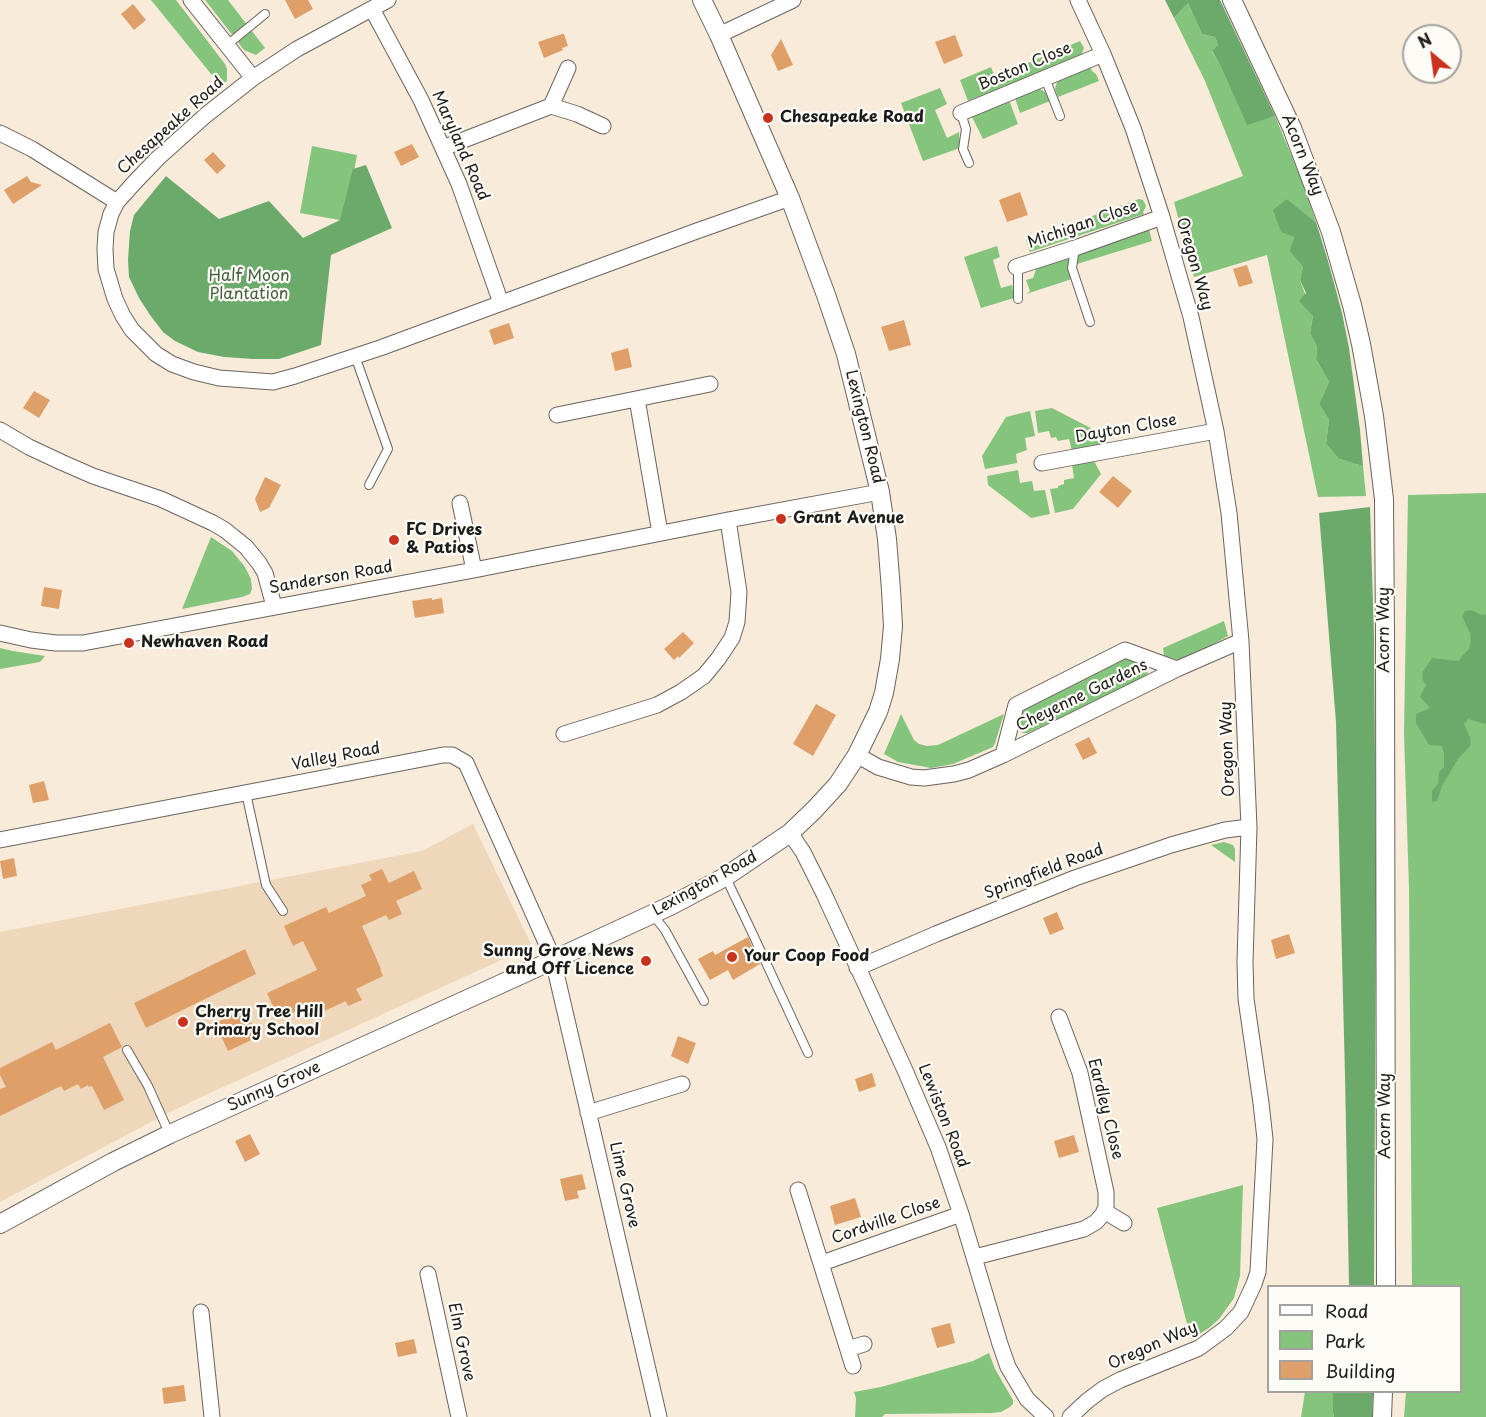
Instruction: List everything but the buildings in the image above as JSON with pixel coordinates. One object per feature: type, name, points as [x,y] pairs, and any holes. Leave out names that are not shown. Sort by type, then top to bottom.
[{"type":"street","points":[[191,0],[253,78]]},
{"type":"street","name":"Chesapeake Road","points":[[388,0],[297,49],[253,78],[158,158],[117,202],[106,232],[105,269],[123,316],[132,330],[156,354],[172,364],[219,378],[273,382],[296,376],[355,357],[790,198]]},
{"type":"street","name":"Lexington Road","points":[[553,960],[725,877],[790,833],[838,784],[857,755],[878,712],[891,659],[893,626],[887,539],[880,492],[846,354],[790,198],[720,35],[702,0]]},
{"type":"street","points":[[720,35],[793,0]]},
{"type":"street","name":"Oregon Way","points":[[1070,1417],[1095,1395],[1120,1380],[1181,1357],[1209,1342],[1241,1312],[1254,1284],[1260,1260],[1265,1139],[1262,1103],[1246,999],[1249,826],[1241,641],[1229,513],[1216,431],[1191,317],[1162,217],[1133,129],[1078,0]]},
{"type":"street","name":"Acorn Way","points":[[1232,0],[1292,128],[1331,231],[1352,305],[1374,416],[1384,499],[1386,1285]]},
{"type":"street","name":"Maryland Road","points":[[372,9],[421,100],[459,184],[501,303]]},
{"type":"street","name":"Boston Close","points":[[961,113],[1102,54]]},
{"type":"street","points":[[551,106],[568,68]]},
{"type":"street","points":[[442,148],[551,106],[578,114],[603,126]]},
{"type":"street","points":[[0,133],[117,202]]},
{"type":"street","name":"Michigan Close","points":[[1017,267],[1162,217]]},
{"type":"street","points":[[557,415],[710,384]]},
{"type":"street","points":[[637,399],[660,533]]},
{"type":"street","points":[[0,430],[29,447],[93,476],[161,499],[213,523],[246,547],[259,563],[265,573],[274,606]]},
{"type":"street","name":"Dayton Close","points":[[1042,463],[1216,431]]},
{"type":"street","name":"Sanderson Road","points":[[0,633],[31,640],[83,643],[880,492]]},
{"type":"street","points":[[460,503],[474,570]]},
{"type":"street","points":[[564,734],[657,705],[704,676],[718,659],[732,638],[737,622],[739,592],[728,520]]},
{"type":"street","name":"Cheyenne Gardens","points":[[857,755],[878,767],[911,777],[924,778],[969,770],[1177,669],[1241,641]]},
{"type":"street","name":"Cheyenne Gardens","points":[[1003,755],[1017,705],[1125,650],[1177,669]]},
{"type":"street","name":"Valley Road","points":[[0,840],[452,755],[466,762],[553,960]]},
{"type":"street","name":"Springfield Road","points":[[857,968],[1075,878],[1171,845],[1249,826]]},
{"type":"street","name":"Lewiston Road","points":[[790,833],[803,852],[904,1068],[938,1147],[962,1214],[1008,1367],[1027,1399],[1046,1417]]},
{"type":"street","name":"Lime Grove","points":[[553,960],[659,1417]]},
{"type":"street","name":"Sunny Grove","points":[[0,1224],[113,1162],[170,1134],[553,960]]},
{"type":"street","name":"Eardley Close","points":[[1059,1017],[1080,1073],[1085,1094],[1106,1192],[1104,1211]]},
{"type":"street","points":[[588,1113],[682,1084]]},
{"type":"street","name":"Cordville Close","points":[[798,1190],[853,1366]]},
{"type":"street","points":[[975,1257],[1084,1228],[1096,1222],[1104,1211],[1124,1223]]},
{"type":"street","name":"Cordville Close","points":[[822,1263],[962,1214]]},
{"type":"street","name":"Elm Grove","points":[[428,1274],[459,1417]]},
{"type":"street","points":[[201,1312],[212,1417]]},
{"type":"street","points":[[848,1349],[864,1344]]},
{"type":"street","points":[[1382,1417],[1383,1393]]},
{"type":"lane","points":[[227,45],[265,14]]},
{"type":"lane","points":[[1045,78],[1060,116]]},
{"type":"lane","points":[[961,113],[966,129],[963,149],[969,163]]},
{"type":"lane","points":[[1075,248],[1072,268],[1090,322]]},
{"type":"lane","points":[[1017,267],[1018,299]]},
{"type":"lane","points":[[355,357],[388,449],[369,485]]},
{"type":"lane","points":[[246,793],[266,885],[283,911]]},
{"type":"lane","points":[[725,877],[808,1053]]},
{"type":"lane","points":[[652,914],[665,930],[704,1001]]},
{"type":"lane","points":[[127,1050],[148,1086],[170,1134]]},
{"type":"shaded area","name":"Cherry Tree Hill Primary School","points":[[473,824],[532,946],[199,1098],[0,1202],[0,932],[422,851]]},
{"type":"green space","points":[[151,0],[176,0],[225,64],[227,81],[220,85]]},
{"type":"green space","points":[[205,0],[228,0],[265,48],[256,55],[244,50]]},
{"type":"green space","points":[[1165,0],[1220,0],[1275,116],[1247,125],[1212,51],[1218,45],[1215,37],[1202,34],[1188,3],[1174,18]]},
{"type":"green space","points":[[1188,3],[1202,34],[1215,37],[1218,45],[1212,52],[1247,124],[1275,116],[1302,181],[1316,222],[1287,199],[1294,237],[1291,251],[1303,267],[1300,280],[1313,316],[1310,333],[1317,347],[1316,359],[1329,382],[1319,404],[1329,420],[1326,444],[1339,459],[1363,466],[1366,496],[1318,497],[1267,255],[1194,277],[1174,202],[1243,176],[1205,81],[1174,18]]},
{"type":"green space","points":[[1080,41],[1084,48],[1081,56],[968,101],[960,80],[991,67],[995,77]]},
{"type":"green space","points":[[1090,67],[1099,81],[1058,97],[1055,89],[1058,78]]},
{"type":"green space","points":[[940,88],[947,104],[935,110],[947,138],[959,132],[960,148],[923,161],[901,103]]},
{"type":"green space","points":[[1039,88],[1046,93],[1050,101],[1020,113],[1015,98]]},
{"type":"green space","points":[[1009,100],[1018,124],[983,139],[971,115]]},
{"type":"green space","points":[[312,146],[357,155],[345,221],[300,213]]},
{"type":"green space","name":"Half Moon Plantation","points":[[366,165],[392,228],[331,255],[321,345],[279,359],[224,357],[198,352],[175,341],[163,332],[139,298],[129,277],[130,231],[134,215],[166,176],[219,219],[269,201],[303,238],[340,220],[353,169]]},
{"type":"green space","points":[[1139,199],[1143,200],[1146,206],[1144,214],[1030,252],[1026,240]]},
{"type":"green space","points":[[1287,199],[1316,222],[1328,261],[1349,348],[1363,466],[1339,459],[1326,444],[1329,420],[1319,404],[1329,382],[1316,359],[1317,347],[1310,333],[1313,316],[1299,301],[1306,293],[1300,280],[1303,267],[1290,251],[1294,237],[1281,232],[1273,210]]},
{"type":"green space","points":[[1149,229],[1152,241],[1077,264],[1078,253]]},
{"type":"green space","points":[[997,246],[1000,257],[993,260],[1001,288],[1012,285],[1014,298],[981,308],[964,257]]},
{"type":"green space","points":[[1071,255],[1068,270],[1072,279],[1026,294],[1030,291],[1026,280],[1033,278],[1038,264]]},
{"type":"green space","points":[[1052,408],[1106,436],[1108,444],[1072,451],[1069,439],[1058,441],[1056,437],[1051,438],[1049,431],[1038,433],[1035,411]]},
{"type":"green space","points":[[1030,411],[1035,436],[1025,438],[1027,450],[1016,454],[1017,463],[985,469],[982,456],[1006,417]]},
{"type":"green space","points":[[1094,461],[1101,474],[1073,509],[1055,513],[1050,489],[1058,488],[1064,484],[1064,480],[1074,478],[1072,465]]},
{"type":"green space","points":[[1018,470],[1020,483],[1032,481],[1034,491],[1045,490],[1050,514],[1031,518],[988,485],[987,476]]},
{"type":"green space","points":[[1486,493],[1486,1417],[1404,1417],[1406,1393],[1462,1393],[1462,1285],[1412,1285],[1409,889],[1404,733],[1408,495]]},
{"type":"green space","points":[[1370,507],[1374,636],[1376,878],[1374,1285],[1349,1285],[1336,722],[1319,513]]},
{"type":"green space","points":[[211,537],[232,551],[245,567],[251,579],[250,594],[182,609]]},
{"type":"green space","points":[[1472,610],[1486,615],[1486,724],[1468,719],[1464,724],[1471,745],[1458,759],[1442,786],[1437,801],[1432,802],[1432,791],[1438,784],[1439,772],[1444,767],[1444,753],[1442,746],[1429,745],[1416,723],[1416,714],[1430,708],[1420,697],[1426,685],[1422,673],[1432,658],[1459,661],[1469,649],[1470,633],[1462,616],[1465,611]]},
{"type":"green space","points":[[1224,621],[1228,636],[1179,660],[1164,656],[1163,648]]},
{"type":"green space","points":[[0,648],[45,656],[40,662],[0,669]]},
{"type":"green space","points":[[1123,658],[1144,664],[1148,673],[1143,678],[1028,733],[1019,730],[1017,725],[1025,705]]},
{"type":"green space","points":[[901,714],[914,740],[927,746],[938,745],[1004,714],[993,747],[953,764],[931,768],[898,762],[884,754]]},
{"type":"green space","points":[[1224,842],[1233,845],[1235,862],[1211,845]]},
{"type":"green space","points":[[1243,1185],[1240,1276],[1234,1298],[1219,1319],[1191,1339],[1157,1208]]},
{"type":"green space","points":[[989,1353],[995,1369],[1013,1400],[1010,1407],[1001,1412],[885,1414],[882,1417],[855,1417],[854,1392],[881,1387],[973,1361]]},
{"type":"green space","points":[[1305,1393],[1333,1393],[1334,1417],[1301,1417]]},
{"type":"green space","points":[[1333,1393],[1373,1393],[1372,1417],[1334,1417]]},
{"type":"place","name":"Chesapeake Road","points":[[768,118]]},
{"type":"place","name":"Grant Avenue","points":[[781,519]]},
{"type":"place","name":"FC Drives & Patios","points":[[394,540]]},
{"type":"place","name":"Newhaven Road","points":[[129,643]]},
{"type":"place","name":"Your Coop Food","points":[[732,957]]},
{"type":"place","name":"Sunny Grove News and Off Licence","points":[[646,961]]},
{"type":"place","name":"Cherry Tree Hill Primary School","points":[[183,1022]]}]
